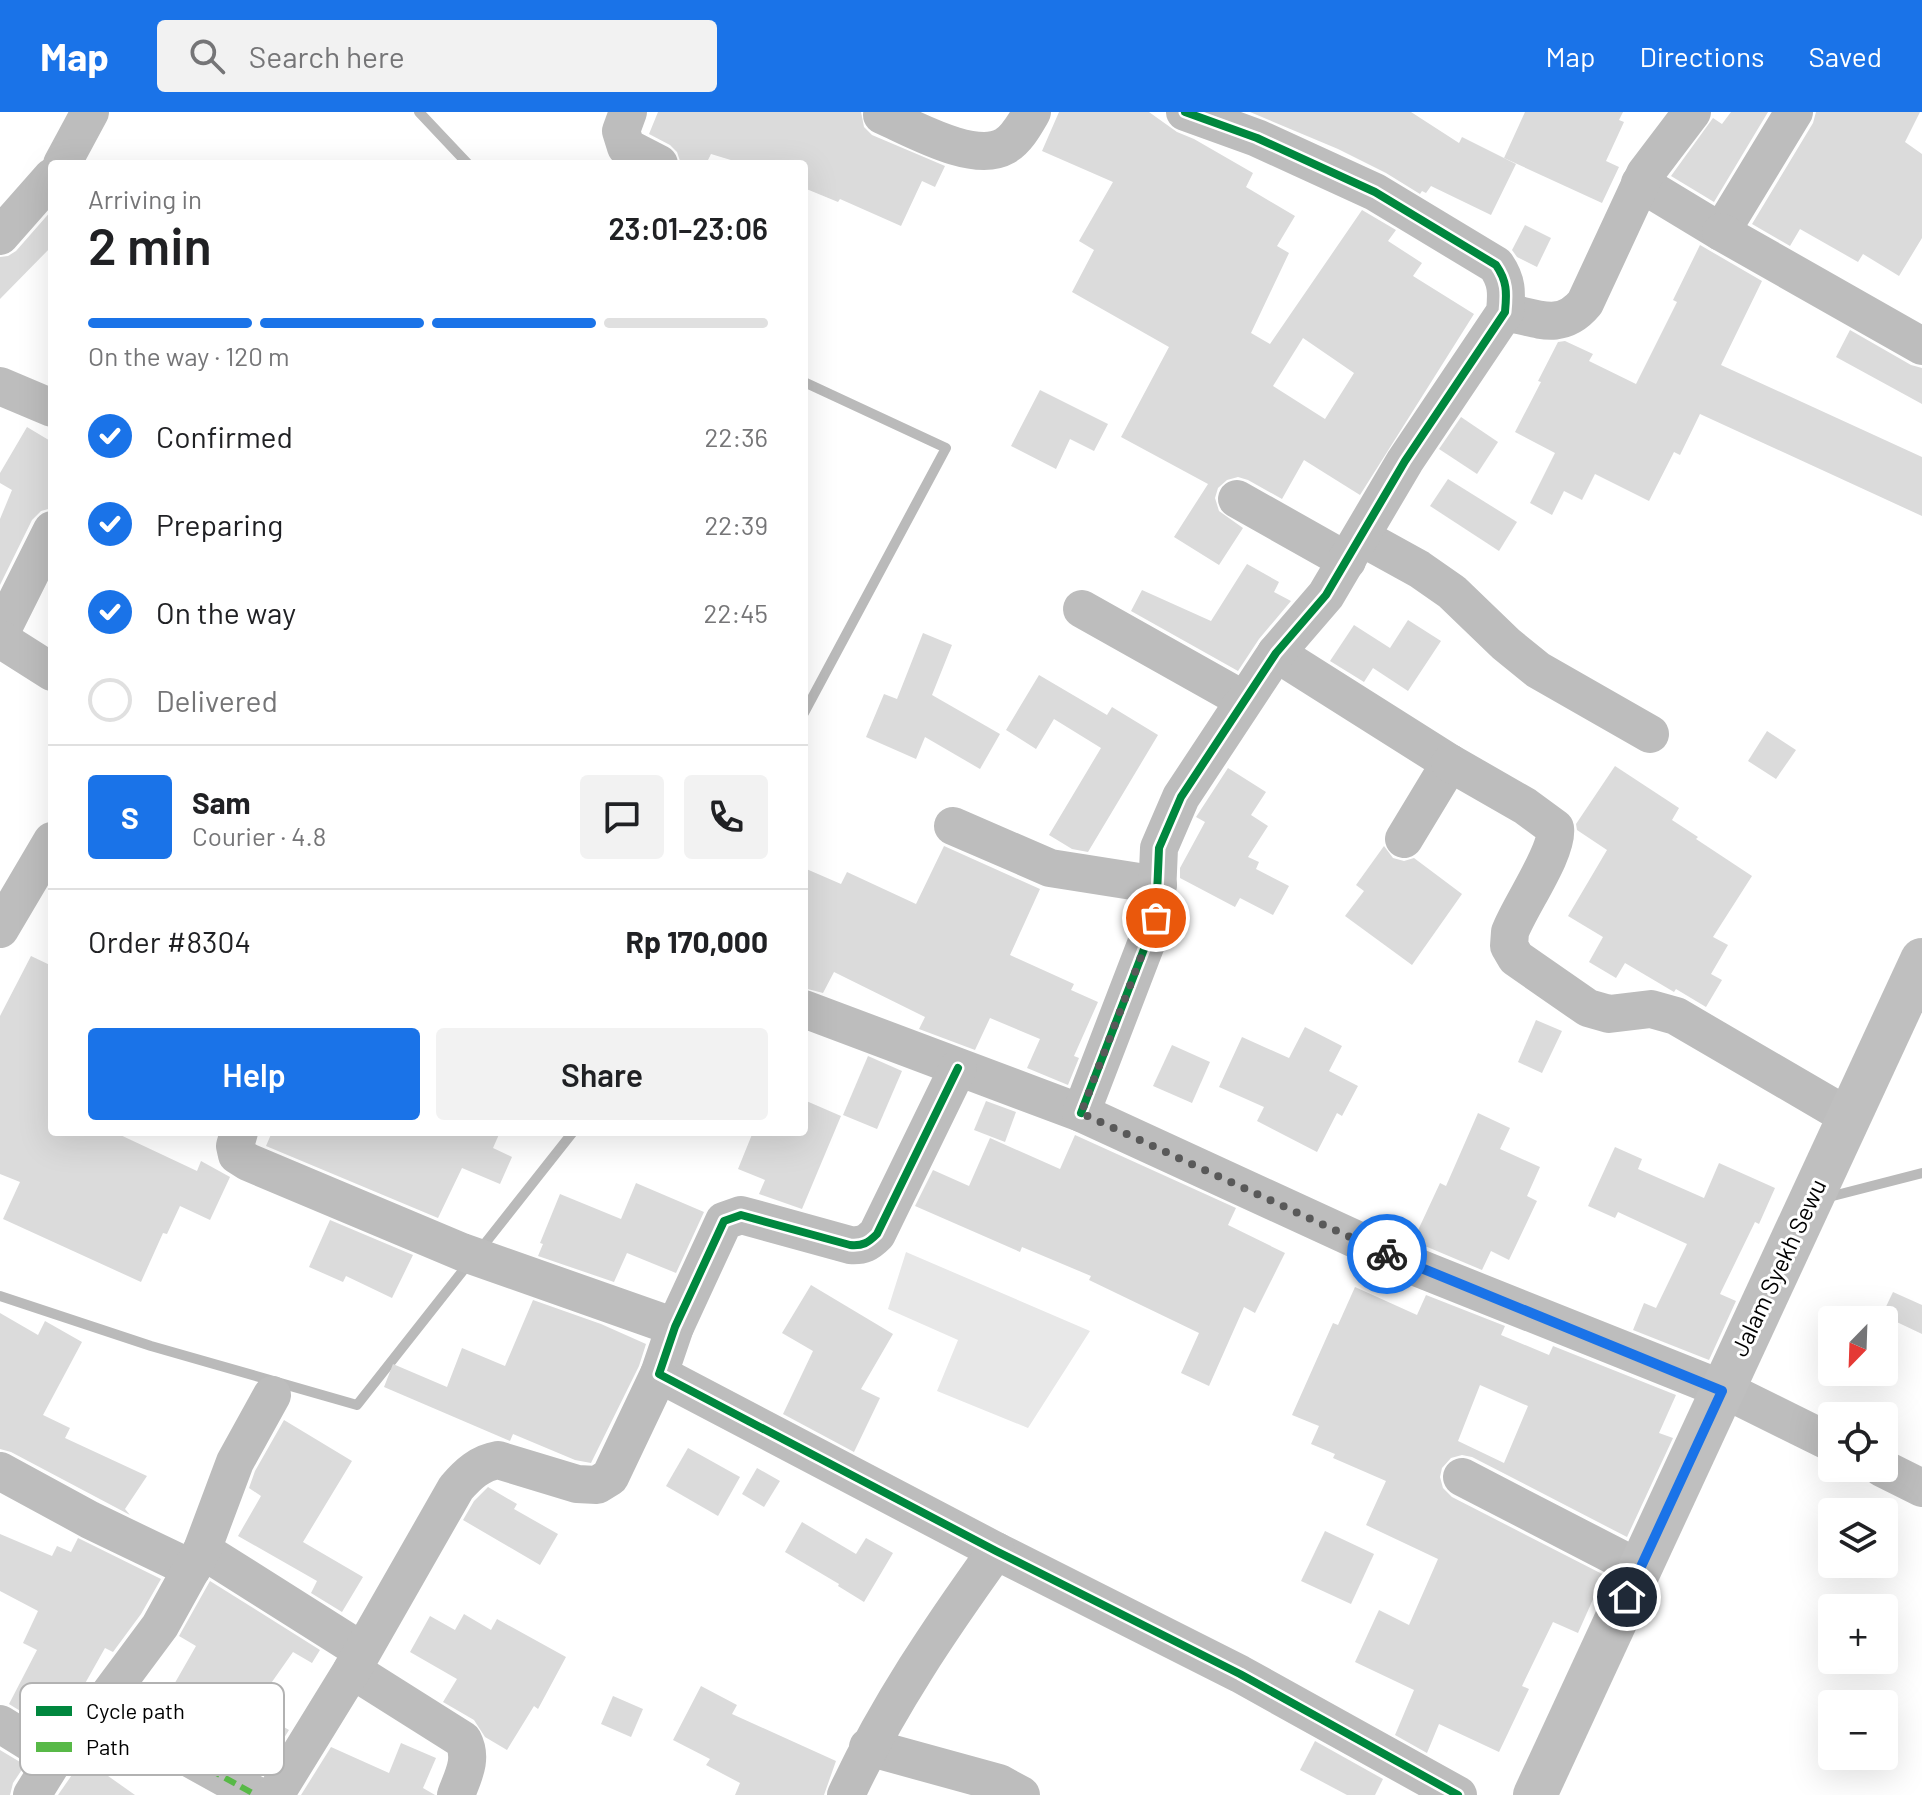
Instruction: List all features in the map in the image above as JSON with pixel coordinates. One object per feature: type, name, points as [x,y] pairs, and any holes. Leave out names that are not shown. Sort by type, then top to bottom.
[{"type":"street","points":[[64,160],[90,112]]},
{"type":"street","points":[[628,112],[621,131],[626,147],[651,160]]},
{"type":"street","points":[[882,115],[964,149],[980,151],[1007,145],[1023,128],[1032,112]]},
{"type":"street","points":[[1081,1113],[1156,918],[1159,848],[1181,797],[1276,653],[1326,595],[1405,461],[1505,312],[1507,289],[1504,276],[1496,265],[1262,125],[1185,112]]},
{"type":"street","points":[[1505,312],[1553,322],[1576,314],[1585,303],[1640,183],[1692,112]]},
{"type":"street","points":[[1721,232],[1794,112]]},
{"type":"street","points":[[0,236],[48,182]]},
{"type":"street","points":[[1640,183],[1922,346]]},
{"type":"street","points":[[0,386],[48,406]]},
{"type":"street","points":[[1237,499],[1354,549],[1419,569],[1452,592],[1538,670],[1650,734]]},
{"type":"street","points":[[48,538],[0,636],[48,669]]},
{"type":"street","points":[[1082,609],[1244,700]]},
{"type":"street","points":[[1276,653],[1450,763],[1525,806],[1555,828],[1548,856],[1510,932],[1511,953],[1516,958],[1565,995],[1598,1013],[1651,1009],[1688,1021],[1849,1117]]},
{"type":"street","points":[[1404,839],[1450,763]]},
{"type":"street","points":[[953,826],[1050,868],[1158,885]]},
{"type":"street","points":[[6,905],[48,850]]},
{"type":"street","name":"Jalam Syekh Sewu","points":[[1535,1795],[1640,1569],[1733,1394],[1849,1117],[1922,960]]},
{"type":"street","points":[[808,1011],[1081,1113],[1416,1267],[1733,1394],[1818,1436]]},
{"type":"street","points":[[275,1795],[357,1661],[456,1488],[468,1475],[485,1462],[498,1460],[577,1484],[597,1485],[610,1477],[659,1374],[675,1327],[724,1221],[741,1215],[850,1245],[868,1243],[877,1234],[958,1068]]},
{"type":"street","points":[[238,1136],[235,1146],[237,1155],[248,1162],[462,1252],[675,1327]]},
{"type":"street","points":[[659,1374],[996,1551],[1240,1674],[1458,1795]]},
{"type":"street","points":[[118,1683],[160,1626],[197,1560],[235,1462],[272,1395]]},
{"type":"street","points":[[0,1471],[90,1520],[197,1560],[357,1661],[463,1740],[468,1749],[468,1765],[456,1795]]},
{"type":"street","points":[[1898,1476],[1922,1488]]},
{"type":"street","points":[[1462,1477],[1640,1569]]},
{"type":"street","points":[[846,1795],[868,1747],[931,1641],[996,1551]]},
{"type":"street","points":[[0,1724],[20,1736]]},
{"type":"street","points":[[868,1747],[999,1783],[1021,1795]]},
{"type":"street","points":[[32,1795],[44,1775]]},
{"type":"street","points":[[220,1775],[256,1795]]},
{"type":"shaded area","points":[[906,1252],[1090,1331],[1028,1428],[937,1391],[958,1340],[888,1309]]},
{"type":"building","points":[[658,112],[861,112],[864,127],[872,135],[945,166],[935,187],[922,181],[901,226],[840,199],[838,202],[808,190],[808,160],[731,160],[711,154],[708,160],[680,160],[670,145],[649,134]]},
{"type":"building","points":[[1059,112],[1149,112],[1177,132],[1253,173],[1246,187],[1295,216],[1277,246],[1289,253],[1251,333],[1270,344],[1362,210],[1396,230],[1388,241],[1422,263],[1413,276],[1474,314],[1360,495],[1304,460],[1282,499],[1238,477],[1227,480],[1218,488],[1215,498],[1219,511],[1243,528],[1219,565],[1174,537],[1208,484],[1121,437],[1169,347],[1072,292],[1094,250],[1079,241],[1113,182],[1042,151]],"holes":[[[1303,338],[1354,373],[1325,419],[1273,386]]]},
{"type":"building","points":[[1250,112],[1411,112],[1459,143],[1462,137],[1516,164],[1491,215],[1431,186],[1426,193],[1422,191],[1420,194],[1338,149]]},
{"type":"building","points":[[1525,112],[1623,112],[1619,120],[1624,122],[1606,161],[1619,167],[1602,203],[1504,158]]},
{"type":"building","points":[[1731,112],[1768,112],[1714,202],[1671,176],[1713,118],[1722,124]]},
{"type":"building","points":[[1816,112],[1920,112],[1905,142],[1922,154],[1922,238],[1899,276],[1863,254],[1858,262],[1800,229],[1790,246],[1752,224],[1813,123]]},
{"type":"building","points":[[48,215],[48,250],[0,299],[0,257],[16,251]]},
{"type":"building","points":[[1525,225],[1551,238],[1537,267],[1517,257],[1512,250]]},
{"type":"building","points":[[1700,245],[1762,281],[1721,365],[1922,457],[1922,516],[1700,414],[1680,455],[1674,452],[1649,501],[1595,474],[1582,500],[1564,491],[1552,515],[1530,503],[1555,453],[1515,432],[1558,342],[1565,341],[1593,354],[1589,361],[1636,384],[1677,302],[1673,300]]},
{"type":"building","points":[[1850,330],[1911,365],[1922,368],[1922,404],[1836,357]]},
{"type":"building","points":[[1040,390],[1108,424],[1094,451],[1070,439],[1056,469],[1011,446]]},
{"type":"building","points":[[1461,417],[1498,442],[1477,474],[1439,449]]},
{"type":"building","points":[[27,427],[48,440],[48,509],[32,520],[0,585],[0,519],[12,490],[0,483],[0,473]]},
{"type":"building","points":[[1448,479],[1517,522],[1499,551],[1430,506]]},
{"type":"building","points":[[1247,564],[1279,582],[1274,592],[1291,601],[1259,639],[1238,671],[1131,611],[1142,590],[1211,621]]},
{"type":"building","points":[[1408,620],[1441,641],[1408,691],[1373,668],[1364,682],[1330,661],[1354,625],[1390,648]]},
{"type":"building","points":[[923,633],[952,645],[932,695],[1000,734],[980,769],[925,737],[916,759],[866,737],[884,694],[897,699]]},
{"type":"building","points":[[1039,675],[1107,715],[1112,707],[1158,735],[1088,852],[1072,849],[1049,835],[1101,748],[1054,719],[1036,749],[1006,730]]},
{"type":"building","points":[[1767,731],[1796,750],[1776,779],[1748,761]]},
{"type":"building","points":[[1615,766],[1679,808],[1672,820],[1752,876],[1713,937],[1728,945],[1711,974],[1722,980],[1706,1007],[1625,963],[1616,978],[1589,962],[1603,937],[1568,916],[1607,850],[1577,830],[1576,824]]},
{"type":"building","points":[[1228,768],[1266,792],[1251,815],[1268,826],[1248,857],[1259,862],[1256,869],[1289,886],[1273,915],[1240,898],[1235,907],[1180,878],[1180,868],[1205,822],[1196,817]]},
{"type":"building","points":[[944,846],[1040,889],[1010,955],[1074,984],[1071,990],[1098,1002],[1074,1056],[1079,1058],[1068,1085],[1027,1068],[1040,1039],[990,1018],[975,1050],[919,1029],[925,1017],[834,972],[823,993],[808,989],[808,870],[841,884],[847,872],[916,904]]},
{"type":"building","points":[[1384,846],[1393,858],[1404,861],[1414,858],[1462,894],[1412,965],[1345,916],[1364,891],[1356,885]]},
{"type":"building","points":[[31,956],[48,964],[48,1136],[123,1136],[197,1171],[201,1161],[230,1177],[210,1220],[180,1206],[167,1234],[163,1233],[141,1282],[3,1219],[20,1182],[0,1174],[0,1016]]},
{"type":"building","points":[[1536,1020],[1562,1031],[1542,1073],[1518,1062]]},
{"type":"building","points":[[1305,1027],[1342,1046],[1329,1071],[1358,1086],[1342,1116],[1337,1113],[1317,1152],[1257,1121],[1264,1107],[1219,1087],[1242,1037],[1289,1058]]},
{"type":"building","points":[[1172,1045],[1210,1062],[1192,1103],[1153,1086]]},
{"type":"building","points":[[868,1056],[902,1071],[877,1129],[843,1115]]},
{"type":"building","points":[[986,1101],[1016,1112],[1005,1142],[974,1130]]},
{"type":"building","points":[[808,1102],[841,1116],[802,1209],[759,1194],[765,1180],[738,1169],[751,1136],[808,1136]]},
{"type":"building","points":[[1478,1113],[1510,1128],[1500,1149],[1540,1167],[1527,1196],[1537,1201],[1509,1260],[1491,1251],[1482,1270],[1413,1241],[1440,1183],[1446,1186]]},
{"type":"building","points":[[1075,1135],[1236,1208],[1228,1225],[1285,1253],[1255,1313],[1244,1307],[1209,1386],[1181,1373],[1199,1333],[1089,1280],[1091,1276],[1022,1247],[1020,1252],[915,1206],[933,1170],[969,1186],[990,1138],[1060,1169]]},
{"type":"building","points":[[270,1136],[498,1136],[493,1148],[512,1157],[500,1184],[462,1168],[438,1218],[266,1146]]},
{"type":"building","points":[[1615,1147],[1642,1159],[1638,1169],[1704,1198],[1719,1163],[1775,1188],[1720,1294],[1736,1301],[1709,1360],[1633,1330],[1644,1303],[1656,1308],[1687,1244],[1618,1212],[1615,1218],[1588,1206]]},
{"type":"building","points":[[636,1183],[704,1212],[676,1273],[627,1253],[614,1282],[538,1256],[543,1244],[540,1243],[560,1194],[621,1219]]},
{"type":"building","points":[[330,1220],[413,1255],[392,1298],[346,1276],[343,1282],[309,1267]]},
{"type":"building","points":[[811,1285],[893,1334],[861,1389],[880,1398],[854,1452],[783,1414],[813,1351],[782,1333]]},
{"type":"building","points":[[1355,1287],[1417,1315],[1426,1295],[1505,1326],[1501,1335],[1549,1355],[1553,1346],[1676,1395],[1659,1433],[1673,1438],[1627,1537],[1472,1457],[1462,1455],[1451,1458],[1442,1468],[1440,1477],[1443,1488],[1452,1497],[1608,1577],[1598,1599],[1594,1597],[1578,1633],[1553,1622],[1522,1686],[1529,1689],[1499,1752],[1439,1724],[1427,1753],[1395,1735],[1414,1690],[1355,1662],[1379,1610],[1409,1625],[1438,1559],[1366,1525],[1386,1481],[1333,1458],[1335,1454],[1311,1444],[1319,1426],[1292,1415],[1333,1323],[1338,1325]],"holes":[[[1480,1385],[1528,1406],[1504,1463],[1458,1441]]]},
{"type":"building","points":[[1893,1292],[1922,1305],[1922,1334],[1898,1323],[1898,1306],[1886,1306]]},
{"type":"building","points":[[533,1300],[646,1344],[639,1366],[591,1463],[575,1460],[513,1434],[510,1441],[384,1387],[393,1364],[447,1387],[462,1348],[505,1366]]},
{"type":"building","points":[[0,1313],[38,1335],[45,1321],[82,1342],[43,1415],[70,1428],[65,1438],[147,1476],[125,1509],[130,1515],[0,1449]]},
{"type":"building","points":[[284,1420],[352,1461],[303,1542],[363,1577],[342,1612],[311,1593],[317,1581],[238,1536],[261,1496],[249,1488],[255,1471]]},
{"type":"building","points":[[688,1448],[740,1477],[718,1516],[666,1486]]},
{"type":"building","points":[[757,1468],[780,1481],[764,1507],[742,1494]]},
{"type":"building","points":[[488,1487],[517,1504],[514,1509],[558,1534],[540,1565],[463,1520],[474,1501]]},
{"type":"building","points":[[802,1522],[856,1554],[866,1538],[893,1553],[864,1602],[785,1552]]},
{"type":"building","points":[[1325,1531],[1374,1554],[1351,1604],[1301,1581]]},
{"type":"building","points":[[0,1534],[52,1556],[57,1546],[71,1552],[78,1538],[161,1579],[141,1614],[113,1652],[105,1648],[85,1683],[20,1683],[20,1711],[9,1704],[37,1650],[23,1643],[38,1611],[0,1591]]},
{"type":"building","points":[[210,1581],[320,1650],[312,1663],[293,1652],[271,1683],[175,1683],[196,1646],[179,1636]]},
{"type":"building","points":[[464,1614],[491,1630],[497,1619],[566,1657],[538,1709],[534,1706],[507,1750],[485,1737],[474,1720],[443,1702],[457,1679],[410,1652],[430,1616],[455,1630]]},
{"type":"building","points":[[701,1686],[737,1705],[732,1714],[836,1761],[824,1795],[735,1795],[740,1783],[706,1765],[710,1759],[673,1740]]},
{"type":"building","points":[[613,1696],[643,1709],[631,1737],[601,1724]]},
{"type":"building","points":[[1315,1741],[1383,1779],[1375,1795],[1347,1795],[1300,1770]]},
{"type":"building","points":[[401,1743],[436,1758],[423,1788],[435,1795],[301,1795],[331,1747],[389,1773]]},
{"type":"building","points":[[0,1750],[20,1762],[20,1772],[10,1795],[0,1795]]},
{"type":"building","points":[[72,1775],[107,1775],[135,1795],[58,1795]]},
{"type":"waterway","points":[[419,112],[464,160]]},
{"type":"waterway","points":[[808,384],[946,448],[808,706]]},
{"type":"waterway","points":[[479,1251],[570,1136]]},
{"type":"waterway","points":[[1825,1198],[1922,1173]]},
{"type":"waterway","points":[[0,1296],[151,1346],[357,1405],[469,1263]]},
{"type":"marked path","points":[[220,1775],[256,1795]]},
{"type":"cycle path","points":[[1081,1113],[1156,918],[1159,848],[1181,797],[1276,653],[1326,595],[1405,461],[1505,312],[1505,287],[1496,265],[1375,192],[1257,138],[1185,112]]},
{"type":"cycle path","points":[[958,1068],[877,1234],[868,1242],[850,1245],[741,1215],[724,1221],[675,1327],[659,1374],[996,1551],[1240,1674],[1458,1795]]},
{"type":"way so far","points":[[1156,918],[1081,1113],[1387,1254]]},
{"type":"route","points":[[1387,1254],[1722,1391],[1627,1597]]}]
